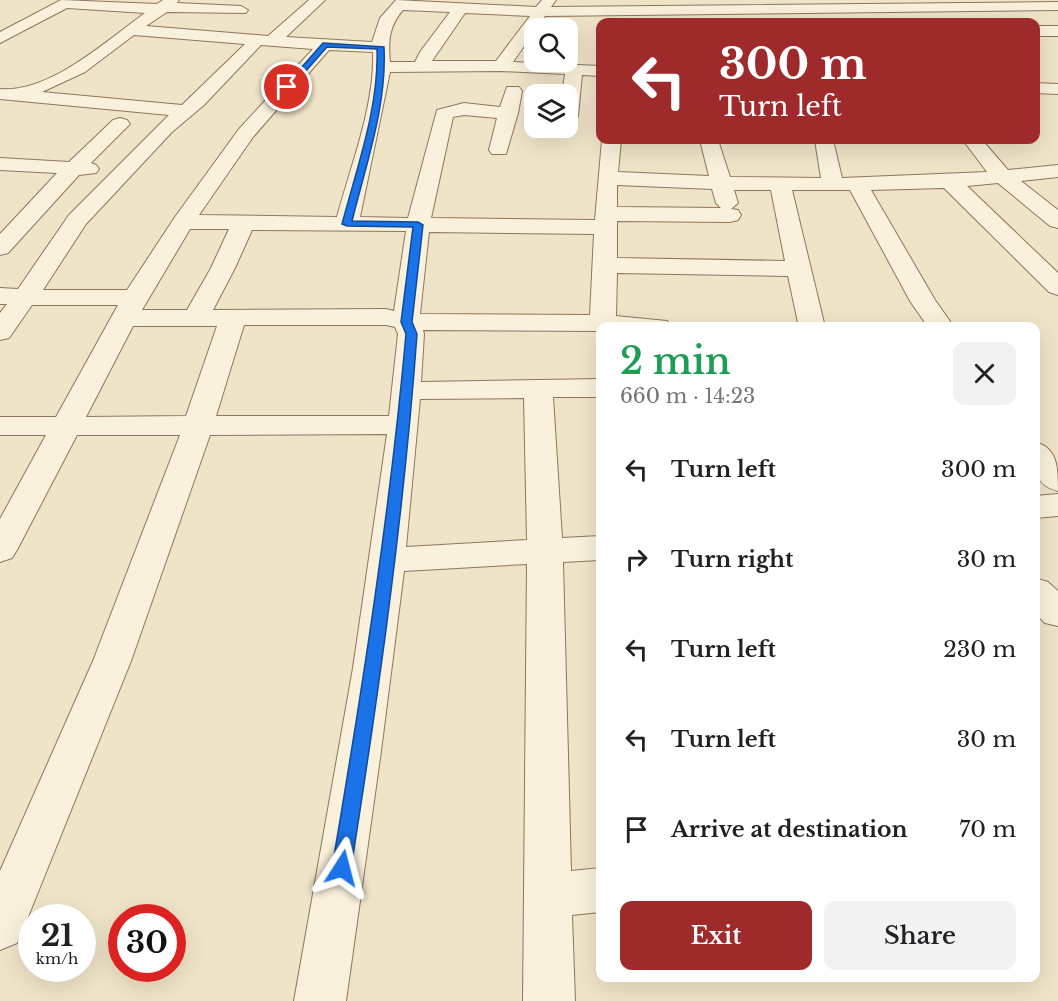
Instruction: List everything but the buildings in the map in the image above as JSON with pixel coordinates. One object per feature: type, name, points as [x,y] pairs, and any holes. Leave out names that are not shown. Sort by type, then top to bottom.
[{"type":"street","points":[[0,332],[12,296],[123,170],[165,128],[266,40],[318,0]]},
{"type":"street","points":[[0,38],[40,19],[68,2],[248,5]]},
{"type":"street","points":[[347,224],[378,97],[381,67],[380,38],[388,18],[401,3],[461,8],[697,17],[771,16],[800,5],[1037,3],[1058,6]]},
{"type":"street","points":[[1037,3],[1058,29]]},
{"type":"street","points":[[0,94],[28,91],[47,85],[87,63],[166,5]]},
{"type":"street","points":[[210,34],[248,5]]},
{"type":"street","points":[[422,66],[426,55],[461,8]]},
{"type":"street","points":[[540,11],[596,19]]},
{"type":"street","points":[[499,150],[509,113],[510,67],[540,11]]},
{"type":"street","points":[[10,18],[40,19]]},
{"type":"street","points":[[1040,31],[1058,29]]},
{"type":"street","points":[[131,30],[210,34],[325,45],[381,47]]},
{"type":"street","points":[[0,550],[129,308],[183,222],[246,133],[325,45]]},
{"type":"street","points":[[381,67],[524,68]]},
{"type":"street","points":[[578,70],[596,71]]},
{"type":"street","points":[[1040,88],[1058,89]]},
{"type":"street","points":[[0,94],[185,111]]},
{"type":"street","points":[[320,1001],[360,758],[388,560],[404,425],[411,334],[406,322],[418,225],[444,114],[464,109],[509,113]]},
{"type":"street","points":[[98,123],[165,128]]},
{"type":"street","points":[[0,248],[73,169],[120,124]]},
{"type":"street","points":[[603,322],[607,177],[611,144]]},
{"type":"street","points":[[710,144],[735,236]]},
{"type":"street","points":[[825,144],[832,182]]},
{"type":"street","points":[[975,144],[1002,176],[1058,221]]},
{"type":"street","points":[[0,164],[123,170]]},
{"type":"street","points":[[607,177],[722,183],[949,181],[1058,171]]},
{"type":"street","points":[[949,181],[1058,286]]},
{"type":"street","points":[[856,182],[923,301],[938,322]]},
{"type":"street","points":[[780,183],[811,322]]},
{"type":"street","points":[[183,222],[418,225],[606,221],[730,215]]},
{"type":"street","points":[[195,319],[223,268],[243,222]]},
{"type":"street","points":[[604,265],[799,269]]},
{"type":"street","points":[[12,296],[129,308],[195,319],[386,317],[406,322],[596,324]]},
{"type":"street","points":[[0,927],[112,662],[198,426],[232,320]]},
{"type":"street","points":[[407,391],[596,388]]},
{"type":"street","points":[[538,390],[545,551],[549,1001]]},
{"type":"street","points":[[0,426],[404,425]]},
{"type":"street","points":[[1040,458],[1058,481]]},
{"type":"street","points":[[1040,507],[1058,505]]},
{"type":"street","points":[[388,560],[596,548]]},
{"type":"street","points":[[547,894],[596,890]]},
{"type":"route","points":[[287,87],[325,45],[381,47],[382,74],[378,97],[347,224],[418,225],[406,322],[411,334],[402,456],[360,758],[342,868]]}]
